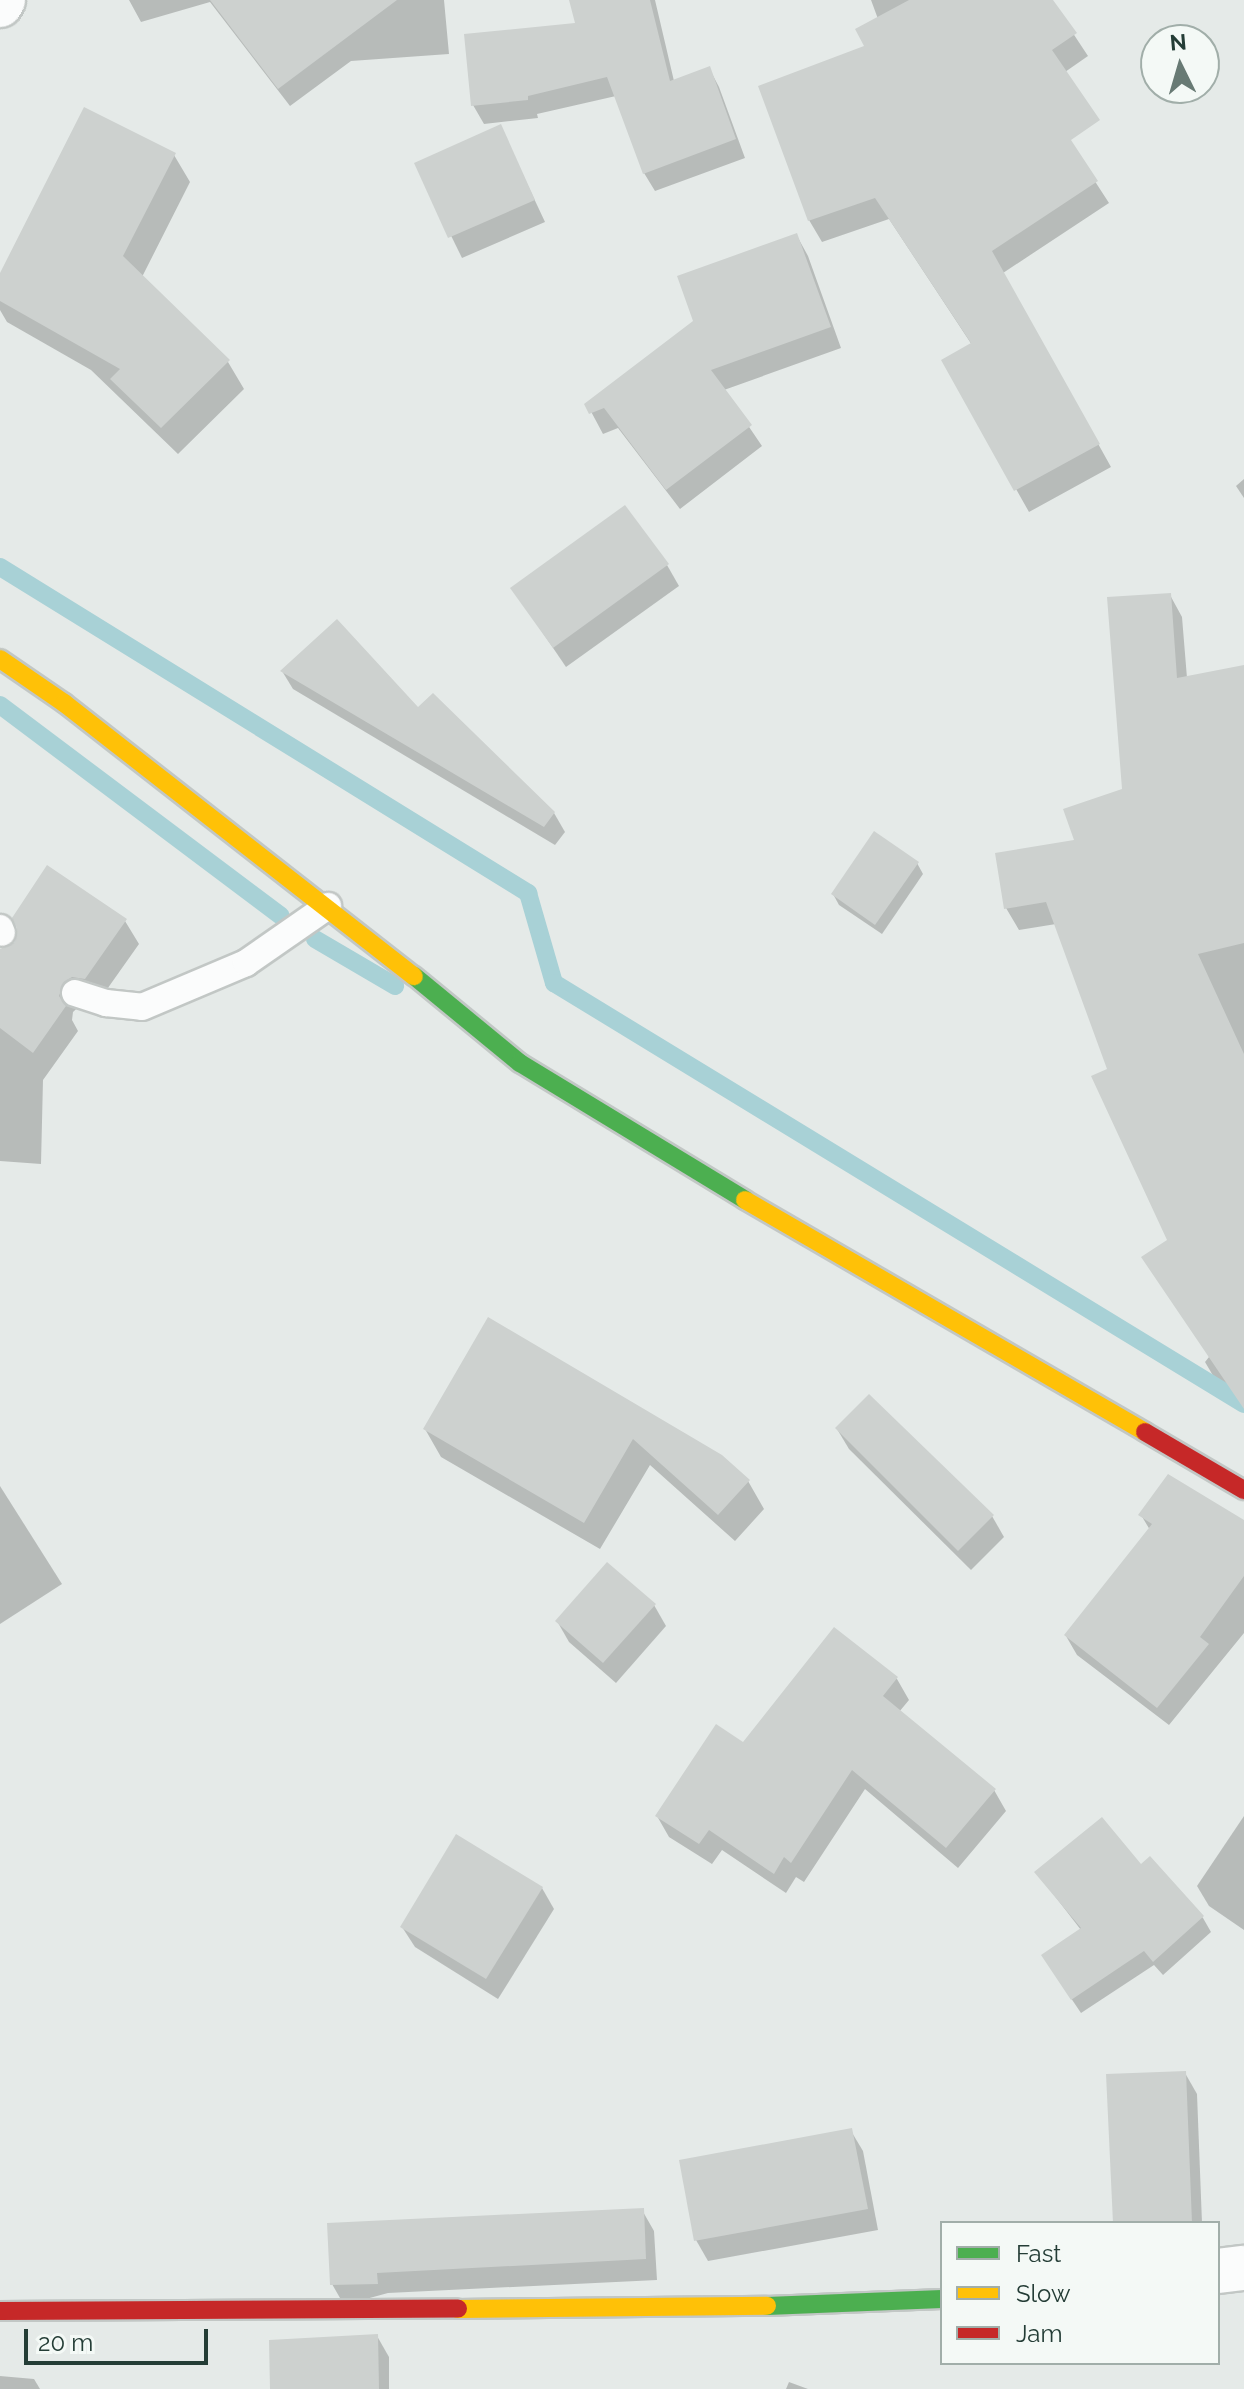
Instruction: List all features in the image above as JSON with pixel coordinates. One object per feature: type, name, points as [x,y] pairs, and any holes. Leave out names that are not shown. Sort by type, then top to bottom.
[{"type":"main road","points":[[0,659],[64,703],[328,906],[520,1063],[744,1199],[1244,1490]]},
{"type":"main road","points":[[0,2311],[706,2308],[940,2299]]},
{"type":"street","points":[[0,5],[3,0]]},
{"type":"street","points":[[1220,2271],[1244,2268]]},
{"type":"lane","points":[[75,993],[106,1003],[142,1007],[246,963],[328,906]]},
{"type":"building","points":[[210,0],[397,0],[278,89]]},
{"type":"building","points":[[569,0],[650,0],[670,81],[710,66],[736,139],[643,174],[607,77],[528,96],[528,100],[471,106],[464,34],[575,23]]},
{"type":"building","points":[[909,0],[1053,0],[1077,33],[1052,50],[1100,120],[1071,140],[1098,181],[992,251],[1100,444],[1014,491],[941,360],[971,343],[875,198],[808,221],[758,86],[864,46],[855,29]]},
{"type":"building","points":[[84,107],[176,153],[123,256],[230,360],[161,428],[110,379],[120,369],[0,301],[0,273]]},
{"type":"building","points":[[501,124],[535,200],[448,238],[414,163]]},
{"type":"building","points":[[797,233],[831,327],[711,370],[752,425],[666,490],[604,408],[589,414],[584,404],[693,321],[677,276]]},
{"type":"building","points":[[625,505],[669,564],[553,648],[510,588]]},
{"type":"building","points":[[1171,593],[1177,678],[1244,665],[1244,943],[1198,954],[1244,1054],[1244,1409],[1141,1257],[1167,1240],[1091,1076],[1107,1069],[1046,902],[1004,909],[995,853],[1074,840],[1063,809],[1122,789],[1107,597]]},
{"type":"building","points":[[337,619],[418,707],[433,693],[555,812],[544,827],[280,671]]},
{"type":"building","points":[[874,831],[919,862],[875,925],[831,894]]},
{"type":"building","points":[[47,865],[127,919],[85,979],[72,977],[64,982],[59,996],[66,1006],[33,1053],[0,1028],[0,949],[15,942],[17,928],[12,918]]},
{"type":"building","points":[[488,1317],[722,1455],[750,1480],[718,1515],[633,1439],[584,1523],[423,1429]]},
{"type":"building","points":[[869,1394],[994,1515],[958,1551],[835,1428]]},
{"type":"building","points":[[1168,1474],[1244,1520],[1244,1576],[1200,1637],[1209,1644],[1157,1708],[1064,1635],[1152,1524],[1138,1515]]},
{"type":"building","points":[[607,1562],[656,1604],[603,1663],[555,1621]]},
{"type":"building","points":[[834,1627],[898,1677],[883,1696],[996,1789],[946,1848],[852,1770],[791,1863],[784,1857],[774,1874],[709,1830],[699,1844],[655,1816],[716,1724],[743,1742]]},
{"type":"building","points":[[1102,1817],[1141,1864],[1150,1856],[1204,1916],[1153,1962],[1144,1951],[1071,2000],[1041,1955],[1081,1928],[1034,1872]]},
{"type":"building","points":[[456,1834],[543,1887],[486,1979],[400,1927]]},
{"type":"building","points":[[1186,2071],[1192,2221],[1113,2221],[1106,2074]]},
{"type":"building","points":[[852,2128],[868,2209],[694,2241],[679,2160]]},
{"type":"building","points":[[644,2208],[646,2259],[377,2273],[378,2284],[330,2285],[327,2223]]},
{"type":"building","points":[[378,2334],[379,2389],[270,2389],[269,2340]]},
{"type":"waterway","points":[[0,567],[528,893],[554,983],[1244,1404]]},
{"type":"waterway","points":[[0,705],[281,916]]},
{"type":"waterway","points":[[315,939],[395,986]]},
{"type":"traffic: fast","points":[[414,976],[520,1063],[745,1200]]},
{"type":"traffic: fast","points":[[767,2306],[940,2299]]},
{"type":"traffic: slow","points":[[0,659],[64,703],[414,976]]},
{"type":"traffic: slow","points":[[745,1200],[1145,1432]]},
{"type":"traffic: slow","points":[[458,2309],[767,2306]]},
{"type":"traffic: jam","points":[[1145,1432],[1244,1490]]},
{"type":"traffic: jam","points":[[0,2311],[458,2309]]}]
